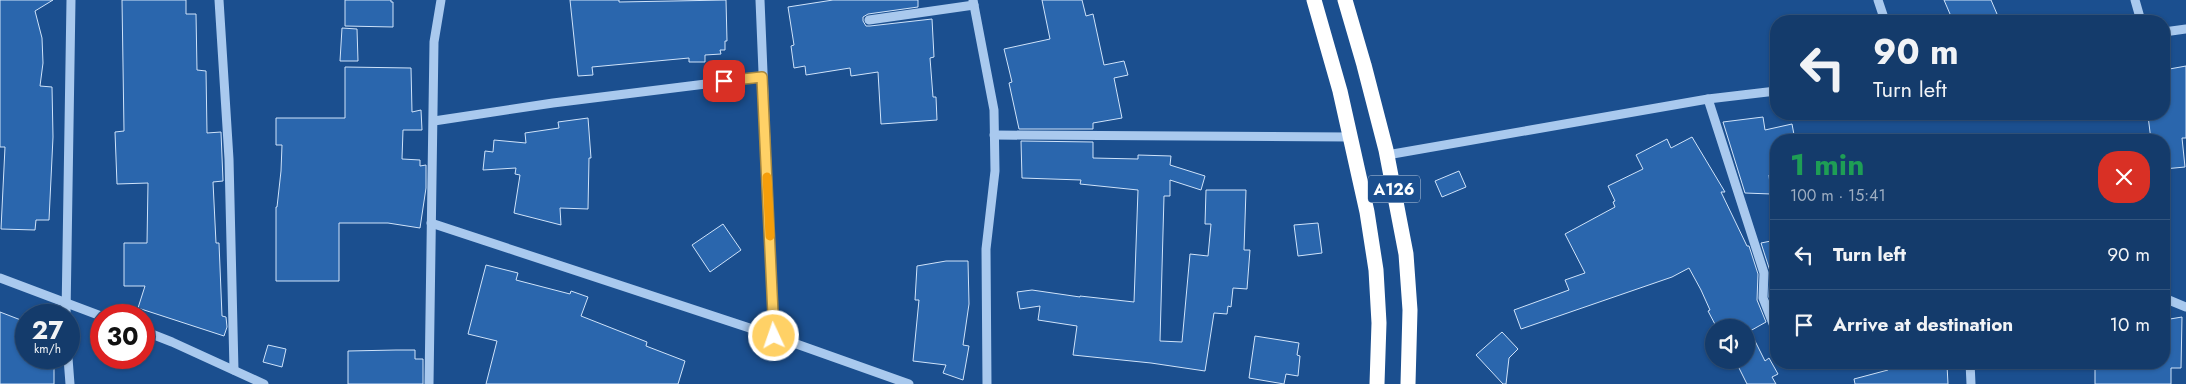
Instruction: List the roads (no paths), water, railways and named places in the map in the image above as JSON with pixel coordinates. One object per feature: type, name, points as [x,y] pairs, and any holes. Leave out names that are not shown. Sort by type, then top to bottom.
[{"type":"highway","name":"A126","points":[[1314,0],[1340,91],[1367,212],[1376,270],[1379,323],[1377,384]]},
{"type":"highway","name":"A126","points":[[1345,0],[1387,155],[1406,254],[1410,310],[1408,384]]},
{"type":"street","points":[[66,302],[71,0]]},
{"type":"street","points":[[219,0],[229,159],[234,370]]},
{"type":"street","points":[[429,384],[434,42],[440,0]]},
{"type":"street","points":[[760,0],[774,336]]},
{"type":"street","points":[[1878,0],[1883,15]]},
{"type":"street","points":[[2134,0],[2139,15]]},
{"type":"street","points":[[869,20],[974,3],[994,110],[995,171],[986,249],[987,384]]},
{"type":"street","points":[[2170,31],[2186,29]]},
{"type":"street","points":[[434,122],[553,102],[762,77]]},
{"type":"street","points":[[1387,155],[1708,99],[1770,92]]},
{"type":"street","points":[[1708,99],[1764,273],[1763,298],[1770,316]]},
{"type":"street","points":[[994,135],[1349,137]]},
{"type":"street","points":[[431,223],[774,336],[909,384]]},
{"type":"street","points":[[0,278],[90,312]]},
{"type":"street","points":[[2170,300],[2186,306]]},
{"type":"street","points":[[155,335],[264,384]]},
{"type":"street","points":[[69,369],[70,384]]},
{"type":"street","points":[[1970,369],[1971,384]]}]
